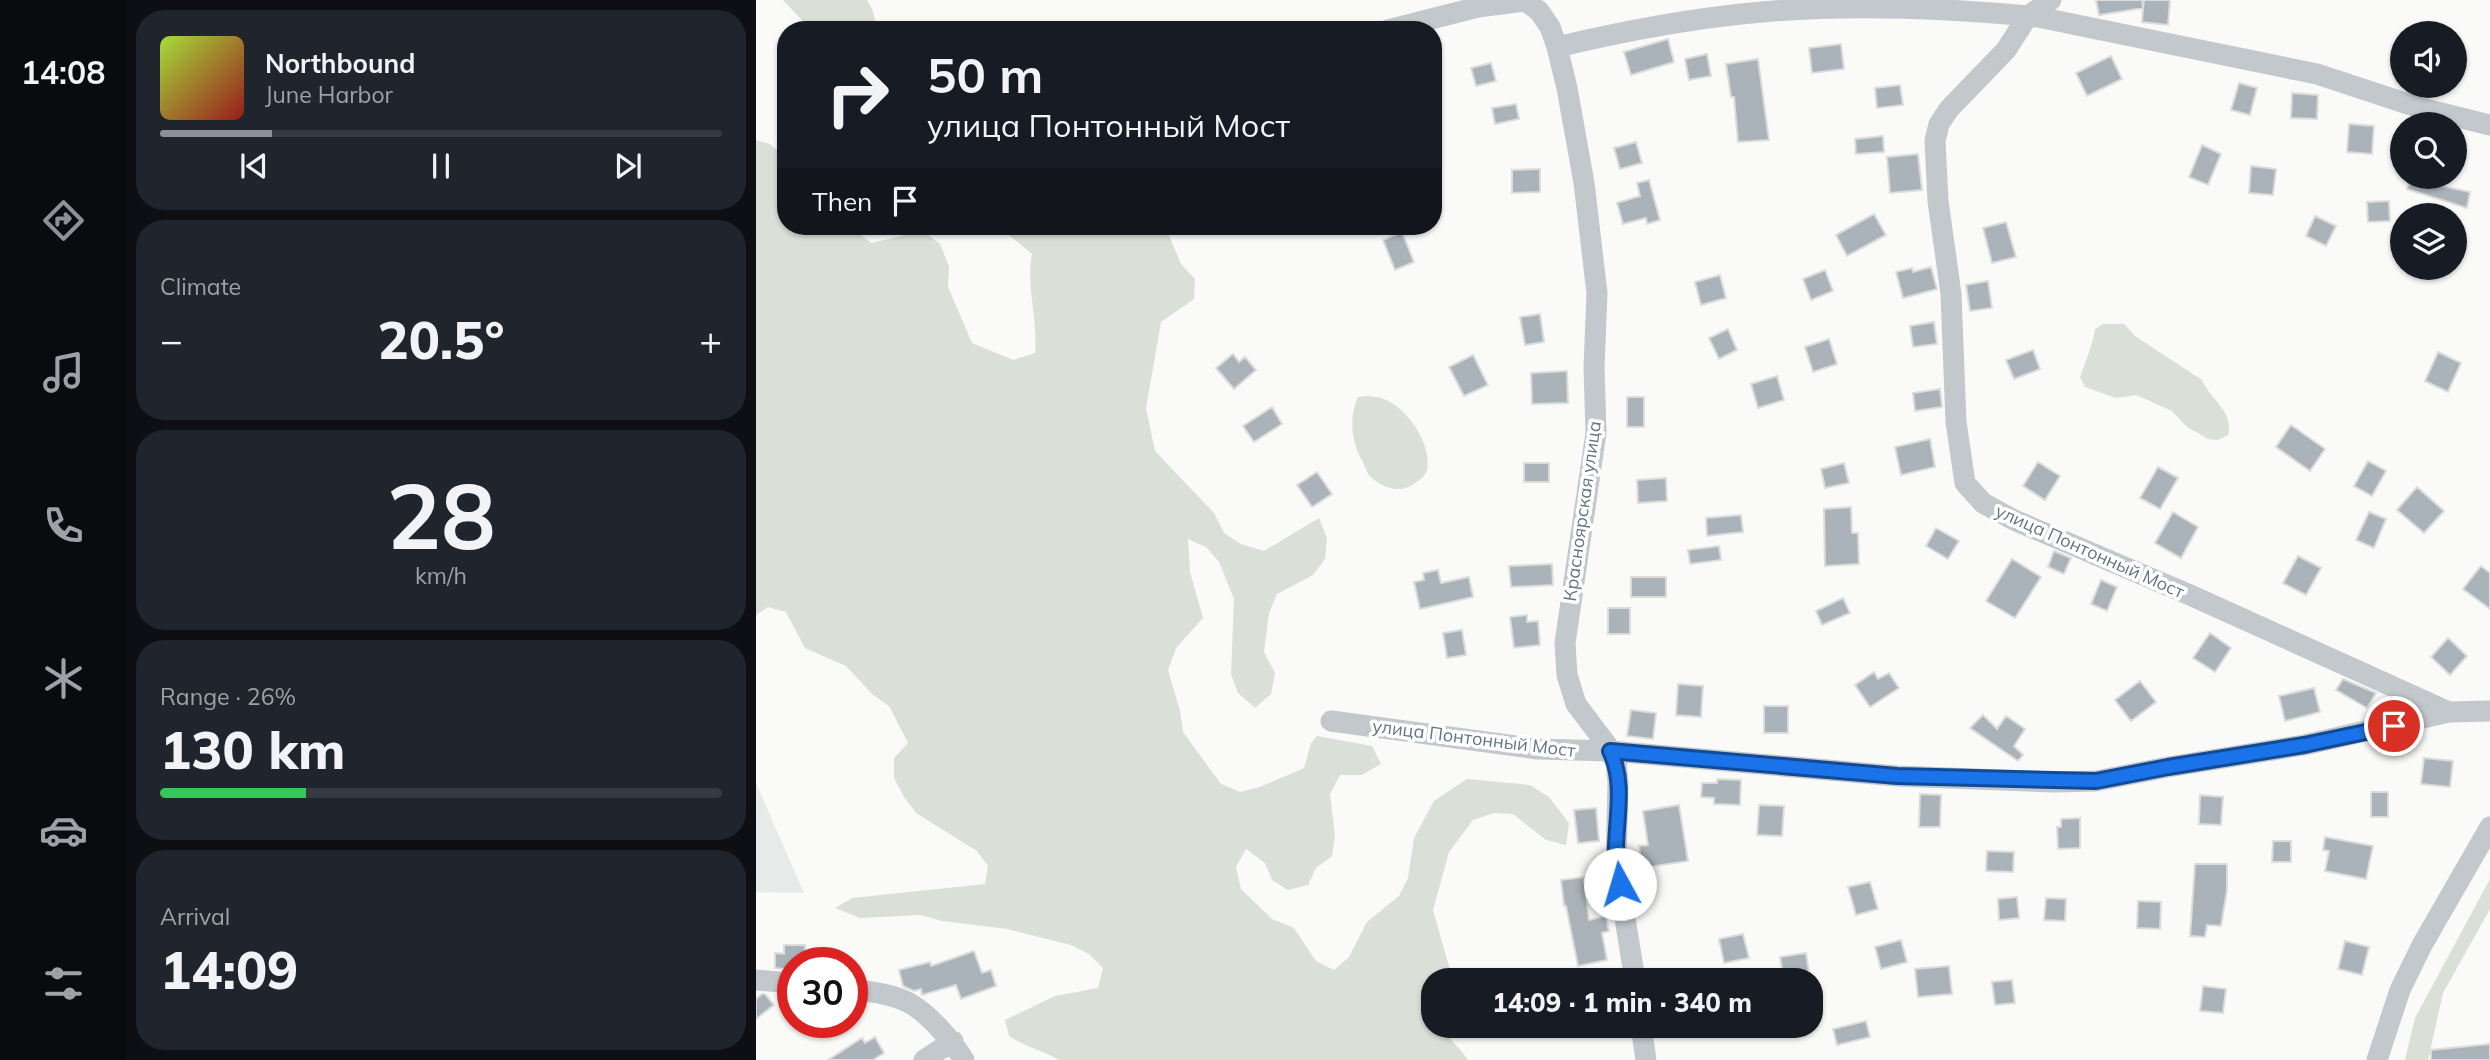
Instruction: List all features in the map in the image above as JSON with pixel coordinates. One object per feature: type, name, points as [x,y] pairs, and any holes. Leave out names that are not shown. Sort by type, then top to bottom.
[{"type":"street","name":"улица Понтонный Мост","points":[[2051,0],[2028,16],[2006,50],[1949,109],[1939,124],[1935,141],[1938,201],[1951,295],[1956,422],[1965,483],[1983,503],[2014,520],[2190,595],[2449,712]]},
{"type":"street","points":[[1424,21],[1479,7],[1525,1]]},
{"type":"street","name":"Красноярская улица","points":[[1525,1],[1539,10],[1550,27],[1557,47],[1584,183],[1597,293],[1594,368],[1596,433],[1569,602],[1566,664],[1576,704],[1616,763],[1616,863],[1633,968]]},
{"type":"street","points":[[1557,47],[1612,34],[1780,11],[1858,9],[1992,12],[2028,16],[2317,74],[2417,107],[2490,125]]},
{"type":"street","name":"улица Понтонный Мост","points":[[1331,721],[1538,749],[1610,751],[1897,776],[2096,781],[2304,745],[2449,712],[2490,711]]},
{"type":"street","points":[[2377,1060],[2400,990],[2422,944],[2490,827]]},
{"type":"street","points":[[756,980],[777,982]]},
{"type":"street","points":[[868,991],[911,1003],[953,1041],[964,1060]]},
{"type":"street","points":[[1643,1038],[1646,1060]]},
{"type":"street","points":[[924,1060],[953,1041]]},
{"type":"shaded area","points":[[783,0],[867,0],[875,21],[803,21]]},
{"type":"shaded area","points":[[756,140],[770,144],[777,150],[777,235],[861,235],[871,243],[906,235],[928,235],[940,244],[949,266],[948,287],[972,343],[1013,360],[1035,353],[1035,328],[1030,279],[1032,254],[1009,235],[1169,235],[1181,264],[1195,279],[1194,299],[1161,322],[1146,408],[1155,451],[1214,513],[1224,533],[1241,544],[1264,551],[1319,518],[1327,538],[1325,559],[1313,575],[1277,594],[1269,613],[1264,652],[1275,673],[1271,694],[1255,708],[1238,693],[1231,674],[1234,599],[1219,562],[1206,547],[1188,539],[1190,572],[1203,618],[1176,648],[1168,670],[1183,732],[1221,784],[1240,792],[1260,787],[1304,768],[1311,743],[1317,736],[1372,746],[1381,764],[1362,775],[1340,775],[1330,794],[1335,836],[1332,856],[1316,868],[1308,885],[1288,890],[1272,880],[1265,863],[1246,849],[1236,867],[1241,889],[1272,919],[1294,928],[1316,961],[1334,970],[1349,957],[1367,922],[1399,896],[1408,878],[1414,838],[1434,801],[1467,779],[1530,785],[1549,797],[1569,823],[1566,845],[1546,840],[1513,814],[1494,813],[1473,820],[1449,852],[1433,910],[1449,968],[1421,968],[1421,1038],[1450,1038],[1468,1060],[1059,1060],[1009,1036],[1005,1020],[1055,996],[1098,988],[1103,968],[1089,954],[1071,945],[1007,929],[942,921],[921,915],[860,918],[835,908],[852,898],[985,884],[988,866],[977,851],[916,813],[904,797],[894,778],[894,758],[908,743],[889,706],[873,695],[846,666],[805,648],[786,612],[768,607],[756,615]]},
{"type":"shaded area","points":[[2103,324],[2124,324],[2135,336],[2202,380],[2228,419],[2228,435],[2218,440],[2208,439],[2187,427],[2172,411],[2136,395],[2116,398],[2085,387],[2080,377],[2095,329]]},
{"type":"shaded area","points":[[1358,397],[1384,399],[1401,410],[1422,438],[1428,460],[1427,470],[1421,479],[1407,488],[1390,488],[1379,483],[1369,475],[1358,453],[1352,429],[1353,412]]},
{"type":"shaded area","points":[[756,783],[804,893],[756,892]]},
{"type":"shaded area","points":[[2490,879],[2490,909],[2443,993],[2428,1060],[2405,1060],[2415,1018]]},
{"type":"building","points":[[2096,0],[2142,0],[2143,8],[2099,15]]},
{"type":"building","points":[[2144,0],[2170,0],[2168,25],[2142,22]]},
{"type":"building","points":[[1668,39],[1674,62],[1631,75],[1624,52]]},
{"type":"building","points":[[1841,44],[1844,69],[1812,73],[1809,48]]},
{"type":"building","points":[[1707,54],[1711,76],[1689,80],[1685,59]]},
{"type":"building","points":[[2111,56],[2122,79],[2087,96],[2076,73]]},
{"type":"building","points":[[1758,59],[1769,140],[1738,142],[1734,97],[1731,97],[1726,64]]},
{"type":"building","points":[[1491,63],[1496,81],[1476,86],[1471,68]]},
{"type":"building","points":[[2239,83],[2257,88],[2250,115],[2231,110]]},
{"type":"building","points":[[1900,85],[1903,105],[1877,108],[1875,88]]},
{"type":"building","points":[[2292,93],[2318,95],[2317,119],[2291,118]]},
{"type":"building","points":[[1516,104],[1519,119],[1495,124],[1492,108]]},
{"type":"building","points":[[2349,124],[2374,126],[2372,154],[2347,152]]},
{"type":"building","points":[[1883,136],[1884,152],[1856,154],[1855,139]]},
{"type":"building","points":[[1636,142],[1642,163],[1620,169],[1614,148]]},
{"type":"building","points":[[2202,145],[2221,154],[2208,185],[2189,177]]},
{"type":"building","points":[[1918,154],[1922,190],[1890,193],[1887,157]]},
{"type":"building","points":[[2251,166],[2276,169],[2273,195],[2249,193]]},
{"type":"building","points":[[1540,169],[1540,192],[1512,193],[1512,170]]},
{"type":"building","points":[[1649,180],[1660,220],[1647,224],[1646,218],[1623,224],[1617,203],[1640,196],[1637,183]]},
{"type":"building","points":[[2407,189],[2456,189],[2470,192],[2467,208],[2467,203],[2451,203]]},
{"type":"building","points":[[2389,201],[2390,221],[2368,222],[2367,202]]},
{"type":"building","points":[[1874,214],[1886,235],[1847,256],[1836,235]]},
{"type":"building","points":[[2315,216],[2336,226],[2326,246],[2306,236]]},
{"type":"building","points":[[2006,222],[2016,257],[1992,263],[1983,228]]},
{"type":"building","points":[[1403,235],[1414,262],[1395,270],[1383,240]]},
{"type":"building","points":[[1931,267],[1937,289],[1903,298],[1896,272],[1912,268],[1913,272]]},
{"type":"building","points":[[1825,270],[1833,291],[1811,300],[1803,279]]},
{"type":"building","points":[[1720,275],[1726,298],[1701,305],[1695,282]]},
{"type":"building","points":[[1988,281],[1992,308],[1970,311],[1966,285]]},
{"type":"building","points":[[1540,314],[1544,342],[1525,345],[1520,317]]},
{"type":"building","points":[[1934,322],[1937,344],[1913,347],[1910,326]]},
{"type":"building","points":[[1728,329],[1737,350],[1719,359],[1709,338]]},
{"type":"building","points":[[1829,339],[1837,364],[1813,372],[1805,347]]},
{"type":"building","points":[[2033,350],[2040,369],[2014,379],[2006,360]]},
{"type":"building","points":[[2438,352],[2461,363],[2448,392],[2425,381]]},
{"type":"building","points":[[1233,354],[1239,362],[1245,357],[1256,370],[1234,389],[1216,368]]},
{"type":"building","points":[[1473,355],[1488,385],[1464,396],[1449,367]]},
{"type":"building","points":[[1567,371],[1568,403],[1532,404],[1531,373]]},
{"type":"building","points":[[1777,376],[1784,400],[1758,408],[1751,384]]},
{"type":"building","points":[[1940,389],[1942,407],[1915,411],[1913,393]]},
{"type":"building","points":[[1627,397],[1644,397],[1644,427],[1627,427]]},
{"type":"building","points":[[1272,407],[1282,424],[1254,442],[1243,426]]},
{"type":"building","points":[[2291,425],[2325,449],[2310,471],[2276,447]]},
{"type":"building","points":[[1930,439],[1935,467],[1901,475],[1895,447]]},
{"type":"building","points":[[2368,461],[2386,471],[2372,496],[2354,486]]},
{"type":"building","points":[[2038,462],[2060,476],[2045,500],[2023,486]]},
{"type":"building","points":[[1524,463],[1549,463],[1549,482],[1524,482]]},
{"type":"building","points":[[1844,463],[1849,483],[1825,488],[1821,469]]},
{"type":"building","points":[[2158,467],[2178,478],[2160,509],[2140,498]]},
{"type":"building","points":[[1317,472],[1332,494],[1312,507],[1297,485]]},
{"type":"building","points":[[1666,478],[1667,501],[1638,503],[1637,480]]},
{"type":"building","points":[[2417,487],[2444,511],[2424,533],[2397,510]]},
{"type":"building","points":[[1851,507],[1852,533],[1858,533],[1859,564],[1825,566],[1824,509]]},
{"type":"building","points":[[2173,512],[2198,527],[2181,558],[2155,543]]},
{"type":"building","points":[[2369,512],[2386,519],[2374,548],[2356,540]]},
{"type":"building","points":[[1741,515],[1743,532],[1707,536],[1706,518]]},
{"type":"building","points":[[1936,528],[1959,541],[1948,559],[1926,546]]},
{"type":"building","points":[[1719,546],[1721,560],[1690,564],[1688,550]]},
{"type":"building","points":[[2054,551],[2071,558],[2064,574],[2048,567]]},
{"type":"building","points":[[2298,556],[2321,568],[2306,595],[2283,583]]},
{"type":"building","points":[[2012,559],[2041,577],[2015,618],[1986,601]]},
{"type":"building","points":[[1552,564],[1553,585],[1511,587],[1509,566]]},
{"type":"building","points":[[2481,566],[2490,573],[2490,609],[2463,589]]},
{"type":"building","points":[[1438,570],[1441,583],[1469,577],[1473,597],[1420,609],[1414,582],[1424,580],[1423,573]]},
{"type":"building","points":[[1631,577],[1666,577],[1666,597],[1631,597]]},
{"type":"building","points":[[2101,580],[2117,587],[2107,611],[2091,604]]},
{"type":"building","points":[[1843,598],[1850,613],[1822,625],[1816,611]]},
{"type":"building","points":[[1608,608],[1630,608],[1630,634],[1608,634]]},
{"type":"building","points":[[1527,615],[1527,622],[1538,621],[1540,645],[1514,648],[1510,617]]},
{"type":"building","points":[[1462,630],[1466,655],[1447,658],[1443,633]]},
{"type":"building","points":[[2210,633],[2231,648],[2215,672],[2193,658]]},
{"type":"building","points":[[2448,638],[2467,656],[2450,675],[2431,657]]},
{"type":"building","points":[[1874,672],[1878,679],[1889,673],[1899,688],[1870,707],[1855,685]]},
{"type":"building","points":[[2343,679],[2376,693],[2367,708],[2336,690]]},
{"type":"building","points":[[2140,681],[2156,702],[2131,721],[2115,700]]},
{"type":"building","points":[[1678,684],[1703,686],[1701,717],[1676,715]]},
{"type":"building","points":[[2314,688],[2320,712],[2285,721],[2279,696]]},
{"type":"building","points":[[1764,706],[1788,706],[1788,733],[1764,733]]},
{"type":"building","points":[[1631,710],[1656,713],[1653,739],[1627,736]]},
{"type":"building","points":[[1983,715],[1997,729],[2006,716],[2025,729],[2014,746],[2023,755],[2018,761],[1970,728]]},
{"type":"building","points":[[2424,758],[2453,761],[2450,787],[2421,784]]},
{"type":"building","points":[[1717,779],[1741,780],[1740,805],[1714,804],[1714,798],[1701,797],[1702,783],[1717,783]]},
{"type":"building","points":[[2371,792],[2388,792],[2388,817],[2371,817]]},
{"type":"building","points":[[1920,794],[1941,795],[1940,827],[1919,827]]},
{"type":"building","points":[[2200,795],[2223,797],[2221,825],[2199,824]]},
{"type":"building","points":[[1679,805],[1688,861],[1642,868],[1639,846],[1648,845],[1643,811]]},
{"type":"building","points":[[1759,805],[1784,806],[1782,836],[1757,835]]},
{"type":"building","points":[[1596,808],[1599,841],[1578,843],[1574,810]]},
{"type":"building","points":[[2080,818],[2080,848],[2058,849],[2057,827],[2061,827],[2061,819]]},
{"type":"building","points":[[2325,837],[2373,846],[2366,879],[2325,871],[2329,851],[2323,850]]},
{"type":"building","points":[[2273,841],[2291,841],[2291,862],[2272,862]]},
{"type":"building","points":[[1987,851],[2014,852],[2013,872],[1986,871]]},
{"type":"building","points":[[2195,864],[2227,864],[2227,890],[2221,926],[2207,925],[2205,937],[2190,936]]},
{"type":"building","points":[[1584,877],[1589,920],[1606,916],[1609,931],[1602,933],[1607,960],[1578,966],[1561,880]]},
{"type":"building","points":[[1870,882],[1878,909],[1856,915],[1848,887]]},
{"type":"building","points":[[2017,897],[2019,918],[1999,920],[1998,899]]},
{"type":"building","points":[[2046,898],[2066,899],[2065,921],[2044,920]]},
{"type":"building","points":[[2138,901],[2161,902],[2160,929],[2137,928]]},
{"type":"building","points":[[1743,934],[1749,958],[1724,963],[1719,939]]},
{"type":"building","points":[[1901,940],[1907,962],[1881,969],[1875,947]]},
{"type":"building","points":[[2345,941],[2369,947],[2362,975],[2338,969]]},
{"type":"building","points":[[784,945],[805,945],[805,947]]},
{"type":"building","points":[[974,951],[982,973],[991,970],[996,986],[961,999],[956,985],[922,995],[921,989],[914,991],[903,986],[899,970],[930,962],[931,966]]},
{"type":"building","points":[[1806,953],[1808,968],[1782,968],[1780,957]]},
{"type":"building","points":[[1949,966],[1952,994],[1918,997],[1915,969]]},
{"type":"building","points":[[2012,980],[2015,1003],[1995,1005],[1992,982]]},
{"type":"building","points":[[2203,986],[2226,989],[2223,1013],[2200,1011]]},
{"type":"building","points":[[762,994],[774,1005],[756,1019],[756,999]]},
{"type":"building","points":[[1866,1021],[1870,1037],[1837,1045],[1833,1029]]},
{"type":"building","points":[[875,1037],[884,1053],[873,1060],[828,1060],[862,1038],[865,1043]]},
{"type":"building","points":[[2490,1044],[2490,1060],[2431,1060],[2431,1050]]},
{"type":"route","points":[[1620,884],[1616,863],[1618,782],[1616,763],[1610,751],[1897,776],[2096,781],[2304,745],[2394,726]]}]
